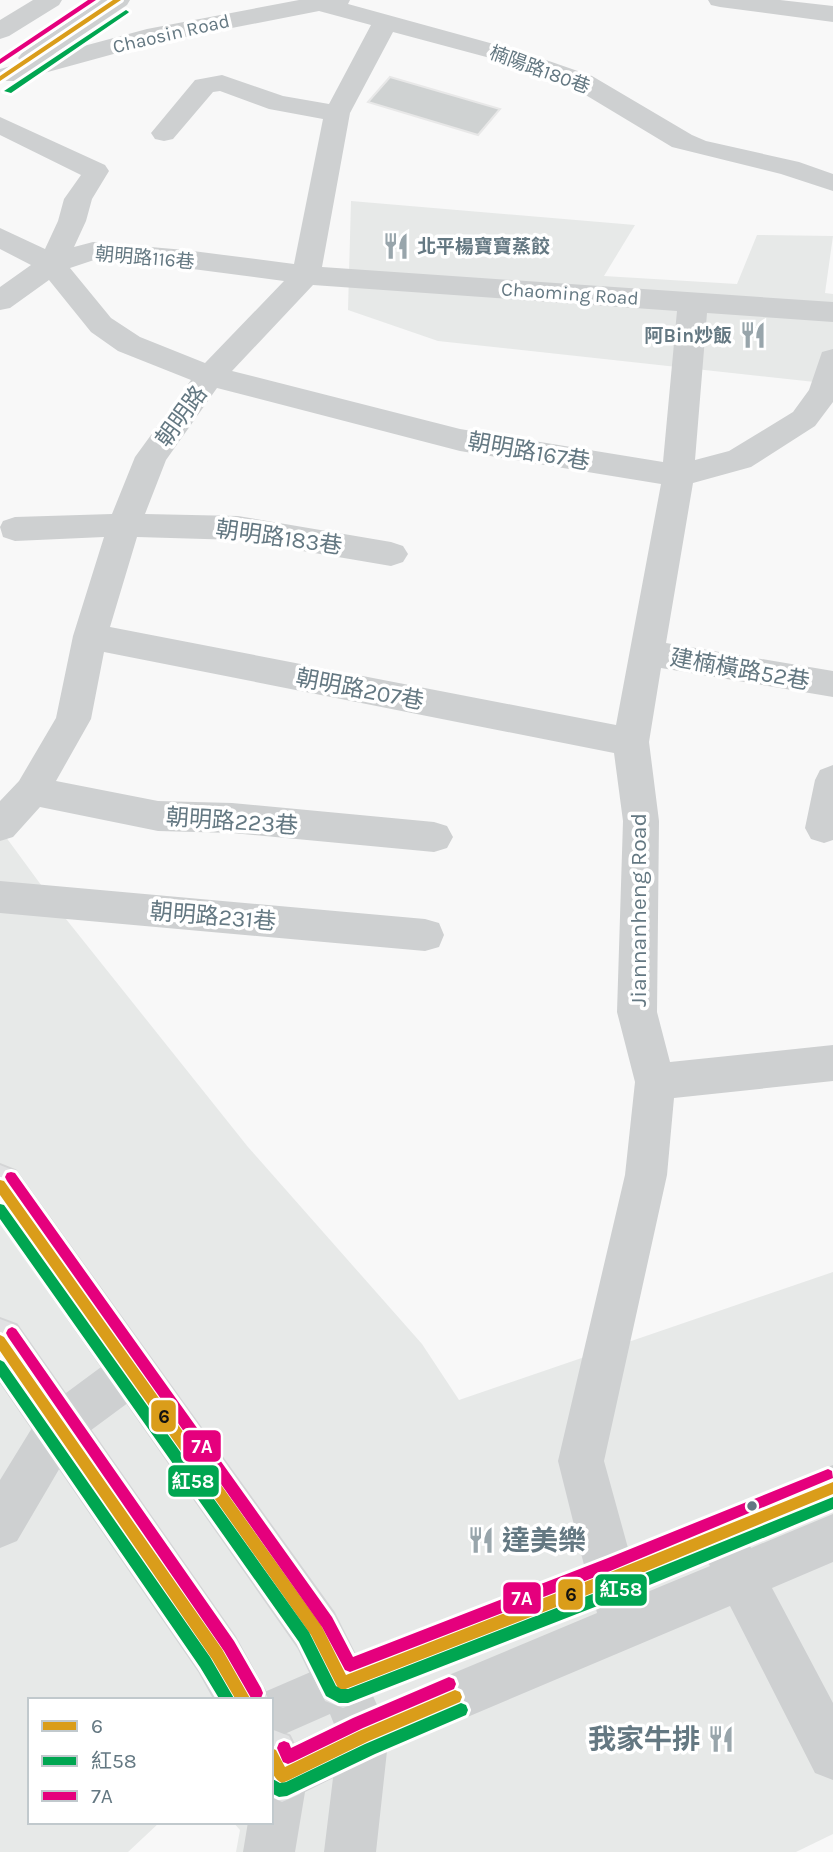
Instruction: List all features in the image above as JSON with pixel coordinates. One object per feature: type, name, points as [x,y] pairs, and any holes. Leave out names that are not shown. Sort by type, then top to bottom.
[{"type":"main road","points":[[0,1185],[316,1630],[343,1683]]},
{"type":"main road","points":[[0,1341],[217,1654],[243,1698]]},
{"type":"street","points":[[0,31],[50,0]]},
{"type":"street","points":[[3,77],[118,0]]},
{"type":"street","points":[[720,0],[833,14]]},
{"type":"street","name":"Chaosin Road","points":[[3,77],[148,37],[328,1]]},
{"type":"street","name":"楠陽路180巷","points":[[328,1],[384,22],[514,57],[583,82],[682,141],[698,147],[789,168],[833,183]]},
{"type":"street","points":[[306,275],[337,113],[384,22]]},
{"type":"street","points":[[164,133],[204,86],[212,84],[222,83],[278,103],[337,113]]},
{"type":"street","name":"朝明路116巷","points":[[0,125],[91,167],[95,175],[78,199],[72,221],[52,264]]},
{"type":"street","points":[[0,237],[52,264],[0,301]]},
{"type":"street","name":"朝明路116巷","points":[[52,264],[93,251],[185,259],[306,275]]},
{"type":"street","name":"朝明路167巷","points":[[52,264],[79,301],[101,325],[130,344],[210,376],[460,440],[678,476]]},
{"type":"street","name":"Chaoming Road","points":[[306,275],[833,312]]},
{"type":"street","name":"朝明路","points":[[0,827],[32,791],[73,719],[90,636],[124,525],[151,457],[210,376],[306,275]]},
{"type":"street","points":[[693,301],[678,476],[740,459],[804,419],[824,392],[833,359]]},
{"type":"street","name":"Jiannanheng Road","points":[[624,1625],[581,1461],[646,1175],[655,1082],[637,1012],[641,821],[631,742],[678,476]]},
{"type":"street","name":"朝明路183巷","points":[[15,529],[124,525],[238,528],[391,554]]},
{"type":"street","name":"朝明路207巷","points":[[90,636],[631,742]]},
{"type":"street","name":"建楠橫路52巷","points":[[648,653],[833,684]]},
{"type":"street","points":[[824,828],[833,780]]},
{"type":"street","name":"朝明路223巷","points":[[32,791],[158,816],[232,818],[434,838]]},
{"type":"street","name":"朝明路231巷","points":[[0,897],[425,935]]},
{"type":"street","points":[[655,1082],[833,1063]]},
{"type":"street","points":[[0,1524],[59,1426],[132,1372]]},
{"type":"street","points":[[273,1714],[343,1683],[613,1578],[833,1488]]},
{"type":"street","points":[[718,1535],[833,1755]]},
{"type":"street","points":[[273,1802],[276,1765],[364,1736],[833,1538]]},
{"type":"street","points":[[343,1683],[364,1736],[351,1852]]},
{"type":"street","points":[[269,1852],[271,1824]]},
{"type":"shaded area","points":[[351,201],[635,225],[604,276],[737,284],[757,235],[833,236],[825,293],[833,294],[833,384],[438,341],[348,310]]},
{"type":"shaded area","points":[[0,829],[66,919],[248,1147],[422,1344],[459,1400],[833,1272],[833,1834],[796,1852],[236,1852],[240,1830],[235,1824],[273,1824],[273,1698],[28,1698],[28,1824],[158,1824],[128,1852],[0,1852]]},
{"type":"building","points":[[390,77],[500,109],[478,135],[368,102]]},
{"type":"transit line","name":"7A","points":[[0,62],[93,0]]},
{"type":"transit line","name":"6","points":[[0,79],[118,0]]},
{"type":"transit line","name":"紅58","points":[[8,91],[126,12]]},
{"type":"transit line","name":"7A","points":[[11,1177],[327,1622],[350,1665],[608,1565],[828,1475]]},
{"type":"transit line","name":"6","points":[[0,1185],[316,1630],[343,1683],[613,1578],[833,1488]]},
{"type":"transit line","name":"紅58","points":[[0,1209],[304,1637],[331,1691],[339,1696],[348,1696],[618,1591],[833,1503]]},
{"type":"transit line","name":"7A","points":[[12,1333],[229,1646],[256,1693]]},
{"type":"transit line","name":"6","points":[[0,1341],[217,1654],[243,1698]]},
{"type":"transit line","name":"紅58","points":[[0,1366],[205,1662],[227,1698]]},
{"type":"transit line","name":"7A","points":[[284,1748],[288,1757],[449,1684]]},
{"type":"transit line","name":"6","points":[[273,1759],[282,1776],[364,1736],[455,1697]]},
{"type":"transit line","name":"紅58","points":[[273,1786],[279,1790],[287,1789],[370,1749],[461,1710]]},
{"type":"place","name":"北平楊寶寶蒸餃","points":[[396,246]]},
{"type":"place","name":"阿Bin炒飯","points":[[753,335]]},
{"type":"place","name":"達美樂","points":[[481,1540]]},
{"type":"place","name":"我家牛排","points":[[721,1739]]}]
